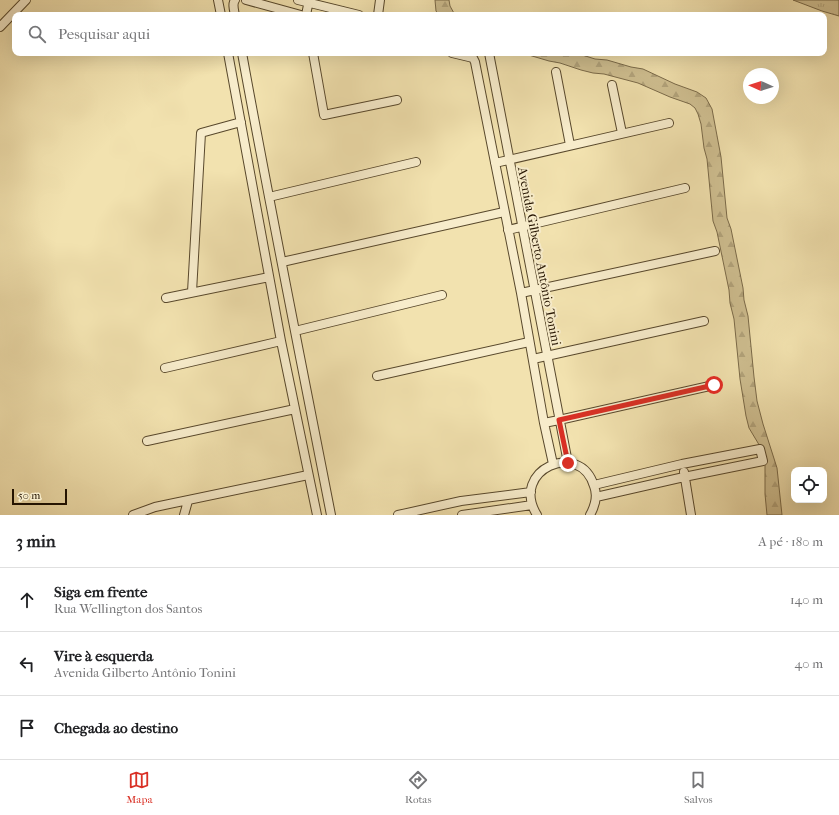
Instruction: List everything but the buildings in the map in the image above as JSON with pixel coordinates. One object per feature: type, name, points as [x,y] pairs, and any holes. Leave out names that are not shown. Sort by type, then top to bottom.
[{"type":"street","points":[[14,12],[26,0]]},
{"type":"street","points":[[218,0],[220,12]]},
{"type":"street","points":[[234,12],[233,6],[235,0]]},
{"type":"street","points":[[246,0],[290,12]]},
{"type":"street","points":[[298,0],[308,1],[348,12]]},
{"type":"street","points":[[378,12],[380,0]]},
{"type":"street","points":[[306,12],[308,1]]},
{"type":"street","points":[[0,27],[12,15]]},
{"type":"street","points":[[229,56],[281,341],[317,515]]},
{"type":"street","points":[[243,56],[268,197],[331,515]]},
{"type":"street","points":[[314,56],[324,115],[397,100]]},
{"type":"street","name":"Avenida Gilberto Antônio Tonini","points":[[465,56],[473,58],[475,62],[496,163],[504,212],[553,464]]},
{"type":"street","name":"Avenida Gilberto Antônio Tonini","points":[[490,56],[568,463]]},
{"type":"street","points":[[556,72],[570,145]]},
{"type":"street","points":[[612,85],[622,133]]},
{"type":"street","points":[[192,292],[201,133],[241,122]]},
{"type":"street","points":[[496,163],[669,123]]},
{"type":"street","points":[[268,197],[416,162]]},
{"type":"street","points":[[508,230],[685,188]]},
{"type":"street","points":[[282,262],[504,212]]},
{"type":"street","points":[[521,294],[715,251]]},
{"type":"street","points":[[166,298],[269,277]]},
{"type":"street","points":[[295,331],[442,295]]},
{"type":"street","points":[[533,359],[704,321]]},
{"type":"street","points":[[165,368],[281,341]]},
{"type":"street","points":[[377,376],[529,342]]},
{"type":"street","points":[[544,423],[714,385]]},
{"type":"street","points":[[147,441],[295,409]]},
{"type":"street","points":[[594,485],[682,464],[760,449],[763,461],[596,497]]},
{"type":"street","points":[[537,515],[532,505],[531,492],[537,476],[553,464],[568,463],[579,466],[592,479],[596,497],[590,515]]},
{"type":"street","points":[[682,464],[691,515]]},
{"type":"street","points":[[133,515],[155,507],[308,475]]},
{"type":"street","points":[[398,515],[460,501],[531,492]]},
{"type":"street","points":[[184,515],[188,501]]},
{"type":"street","points":[[462,515],[532,505]]},
{"type":"green space","points":[[435,0],[449,0],[453,12],[437,12]]},
{"type":"green space","points":[[793,0],[839,0],[839,16]]},
{"type":"green space","points":[[532,56],[586,56],[643,69],[675,84],[697,92],[706,98],[712,109],[721,157],[727,218],[731,229],[748,316],[757,401],[777,468],[782,515],[767,515],[765,494],[765,461],[761,448],[749,428],[746,416],[740,379],[734,319],[717,232],[713,221],[707,159],[701,124],[695,108],[690,104],[638,83]]},
{"type":"route","points":[[568,463],[559,420],[714,385]]}]
